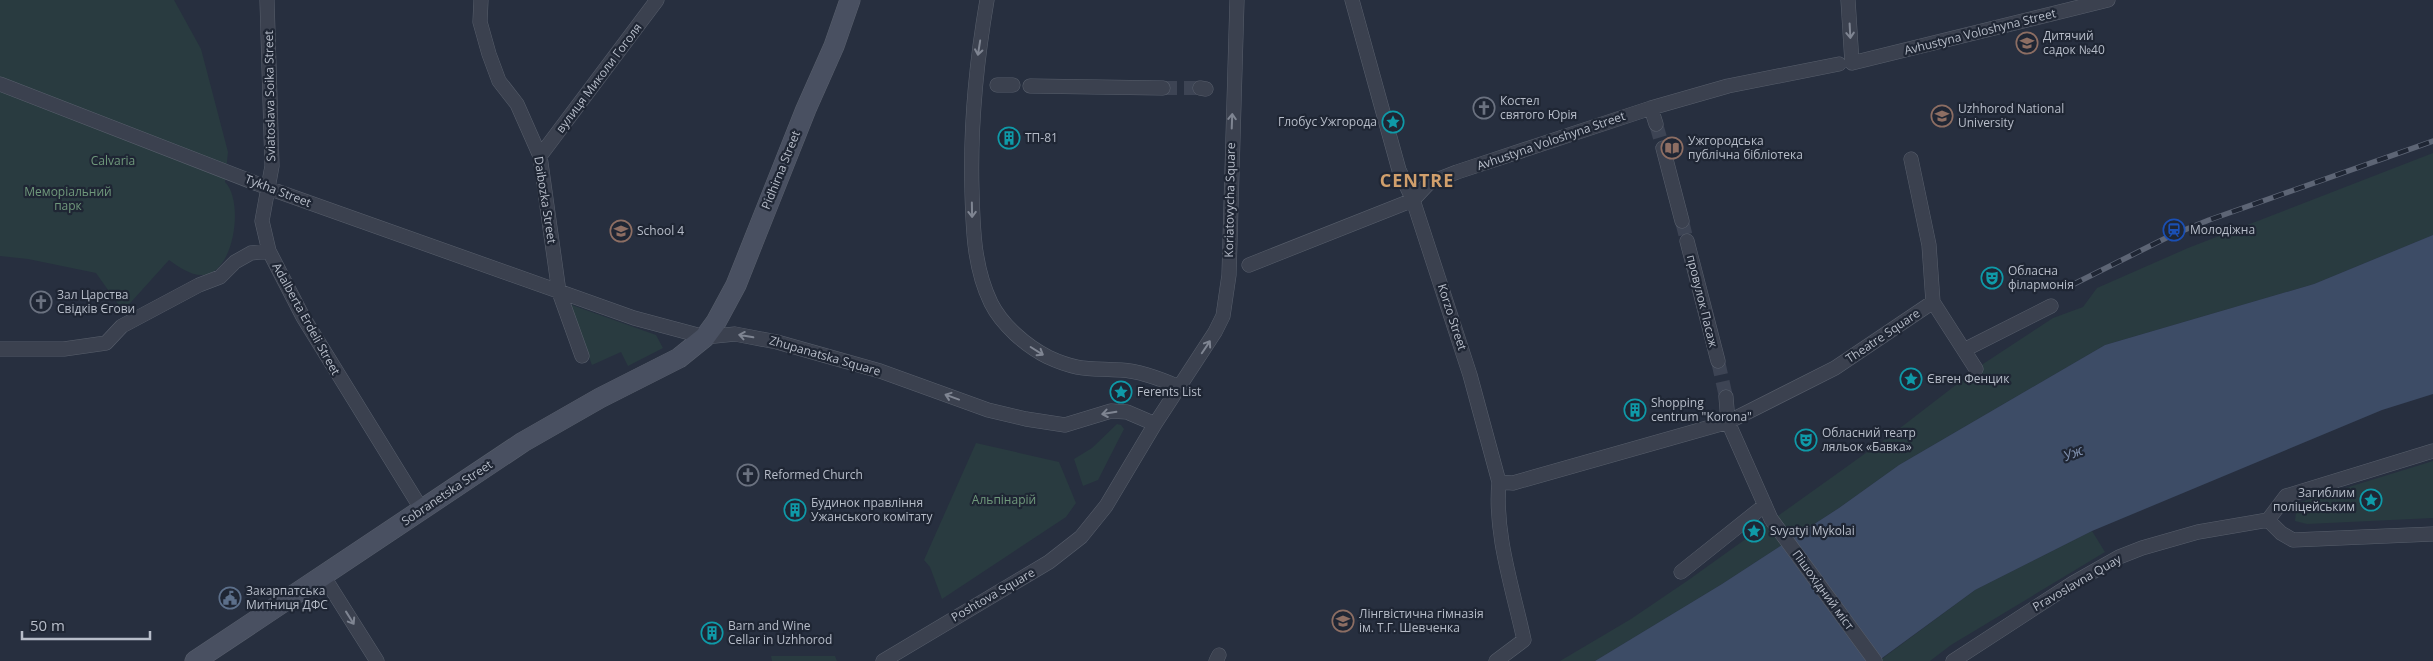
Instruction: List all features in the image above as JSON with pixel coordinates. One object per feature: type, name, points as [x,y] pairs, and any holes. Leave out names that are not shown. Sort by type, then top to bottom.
[{"type":"main road","name":"Pidhirna Street","points":[[705,337],[716,322],[736,285],[799,126],[834,46],[850,0]]},
{"type":"main road","name":"Sobranetska Street","points":[[195,661],[324,577],[523,442],[600,398],[679,358],[705,337]]},
{"type":"street","name":"Sviatoslava Soika Street","points":[[267,0],[272,166],[262,221],[269,251]]},
{"type":"street","name":"Daibozka Street","points":[[481,0],[480,22],[495,72],[499,81],[517,104],[540,156],[559,292]]},
{"type":"street","name":"вулиця Миколи Гоголя","points":[[540,156],[657,0]]},
{"type":"street","points":[[986,0],[974,84],[971,157],[975,251],[991,304],[1004,322],[1026,344],[1059,362],[1088,370],[1123,370],[1163,380],[1178,388],[1155,424]]},
{"type":"street","name":"Koriatovycha Square","points":[[1178,388],[1215,332],[1223,316],[1226,303],[1229,275],[1237,0]]},
{"type":"street","name":"Korzo Street","points":[[1352,0],[1399,170],[1413,200],[1470,374],[1498,482],[1497,500],[1500,530],[1524,640],[1496,661]]},
{"type":"street","points":[[1846,64],[1848,0]]},
{"type":"street","name":"Avhustyna Voloshyna Street","points":[[1249,265],[1413,200],[1430,183],[1457,172],[1651,108],[1728,86],[1846,64],[2108,0]]},
{"type":"street","name":"Tykha Street","points":[[0,84],[268,188],[559,292]]},
{"type":"street","points":[[997,85],[1013,85]]},
{"type":"street","points":[[1030,86],[1163,88]]},
{"type":"street","points":[[1651,108],[1656,124]]},
{"type":"street","points":[[1662,148],[1682,221]]},
{"type":"street","name":"Theatre Square","points":[[1498,482],[1513,483],[1728,422],[1835,368],[1933,302],[1929,245],[1911,159]]},
{"type":"street","name":"провулок Пасаж","points":[[1687,241],[1718,361]]},
{"type":"street","name":"Adalberta Erdeli Street","points":[[0,348],[64,350],[106,343],[122,326],[199,285],[220,277],[236,262],[251,253],[269,251],[332,365],[422,510]]},
{"type":"street","name":"Zhupanatska Square","points":[[559,292],[634,318],[705,337],[735,334],[777,342],[880,371],[988,410],[1026,419],[1065,425],[1111,411],[1127,412],[1155,424]]},
{"type":"street","points":[[559,292],[582,356]]},
{"type":"street","points":[[1933,302],[1976,369]]},
{"type":"street","points":[[1964,350],[2051,306]]},
{"type":"street","points":[[1681,572],[1765,505],[1728,422],[1726,397]]},
{"type":"street","name":"Poshtova Square","points":[[883,661],[1050,562],[1081,537],[1096,521],[1155,424]]},
{"type":"street","points":[[2433,451],[2286,496],[2268,520],[2281,534],[2293,540],[2433,534]]},
{"type":"street","name":"Пішохідний міст","points":[[1765,505],[1771,520],[1875,661]]},
{"type":"street","name":"Pravoslavna Quay","points":[[1954,660],[2073,583],[2119,557],[2142,548],[2198,532],[2268,520]]},
{"type":"street","points":[[324,577],[377,661]]},
{"type":"green space","name":"Calvaria","points":[[0,0],[174,0],[201,49],[228,152],[225,182],[231,191],[235,219],[229,249],[223,262],[215,271],[204,275],[194,274],[169,260],[123,311],[96,273],[28,259],[0,256]]},
{"type":"green space","points":[[2433,153],[2433,235],[2314,284],[2105,345],[1899,465],[1839,508],[1722,584],[1595,661],[1560,661],[1631,619],[1687,581],[1891,435],[1983,364],[2053,318],[2083,307],[2097,288],[2188,248]]},
{"type":"green space","points":[[569,304],[656,335],[663,348],[628,366],[621,352],[592,365]]},
{"type":"green space","points":[[1117,424],[1121,425],[1124,429],[1098,480],[1083,486],[1074,459],[1092,448]]},
{"type":"green space","name":"Альпінарій","points":[[976,443],[1059,462],[1076,503],[1066,517],[942,599],[930,567],[924,560]]},
{"type":"green space","points":[[2433,461],[2433,518],[2307,524],[2295,521],[2297,503]]},
{"type":"green space","points":[[2092,531],[2105,552],[1951,645],[1930,661],[1879,661],[1975,590]]},
{"type":"green space","points":[[771,656],[835,656],[837,661],[772,661]]},
{"type":"water","name":"Уж","points":[[2433,235],[2433,394],[2382,410],[2092,531],[1975,590],[1878,661],[1595,661],[1722,584],[1839,508],[1899,465],[2105,345],[2314,284]]},
{"type":"tunnel","points":[[1163,88],[1200,88]]},
{"type":"tunnel","points":[[1656,124],[1663,148]]},
{"type":"tunnel","points":[[1682,221],[1687,241]]},
{"type":"tunnel","points":[[1718,361],[1726,397]]},
{"type":"railway","points":[[2072,285],[2172,235],[2209,220],[2433,141]]},
{"type":"place","name":"Дитячий садок №40","points":[[2027,43]]},
{"type":"place","name":"Костел святого Юрія","points":[[1484,108]]},
{"type":"place","name":"Uzhhorod National University","points":[[1942,116]]},
{"type":"place","name":"Глобус Ужгорода","points":[[1393,122]]},
{"type":"place","name":"ТП-81","points":[[1009,138]]},
{"type":"place","name":"Ужгородська публічна бібліотека","points":[[1672,148]]},
{"type":"place","name":"Молодіжна","points":[[2174,230]]},
{"type":"place","name":"School 4","points":[[621,231]]},
{"type":"place","name":"Обласна філармонія","points":[[1992,278]]},
{"type":"place","name":"Зал Царства Свідків Єгови","points":[[41,302]]},
{"type":"place","name":"Євген Фенцик","points":[[1911,379]]},
{"type":"place","name":"Ferents List","points":[[1121,392]]},
{"type":"place","name":"Shopping centrum \"Korona\"","points":[[1635,410]]},
{"type":"place","name":"Обласний театр ляльок «Бавка»","points":[[1806,440]]},
{"type":"place","name":"Reformed Church","points":[[748,475]]},
{"type":"place","name":"Загиблим поліцейським","points":[[2371,500]]},
{"type":"place","name":"Будинок правління Ужанського комітату","points":[[795,510]]},
{"type":"place","name":"Svyatyi Mykolai","points":[[1754,531]]},
{"type":"place","name":"Закарпатська Митниця ДФС","points":[[230,598]]},
{"type":"place","name":"Лінгвістична гімназія ім. Т.Г. Шевченка","points":[[1343,621]]},
{"type":"place","name":"Barn and Wine Cellar in Uzhhorod","points":[[712,633]]},
{"type":"district","name":"CENTRE","points":[[1417,181]]},
{"type":"park label","name":"Меморіальний парк","points":[[68,199]]}]
